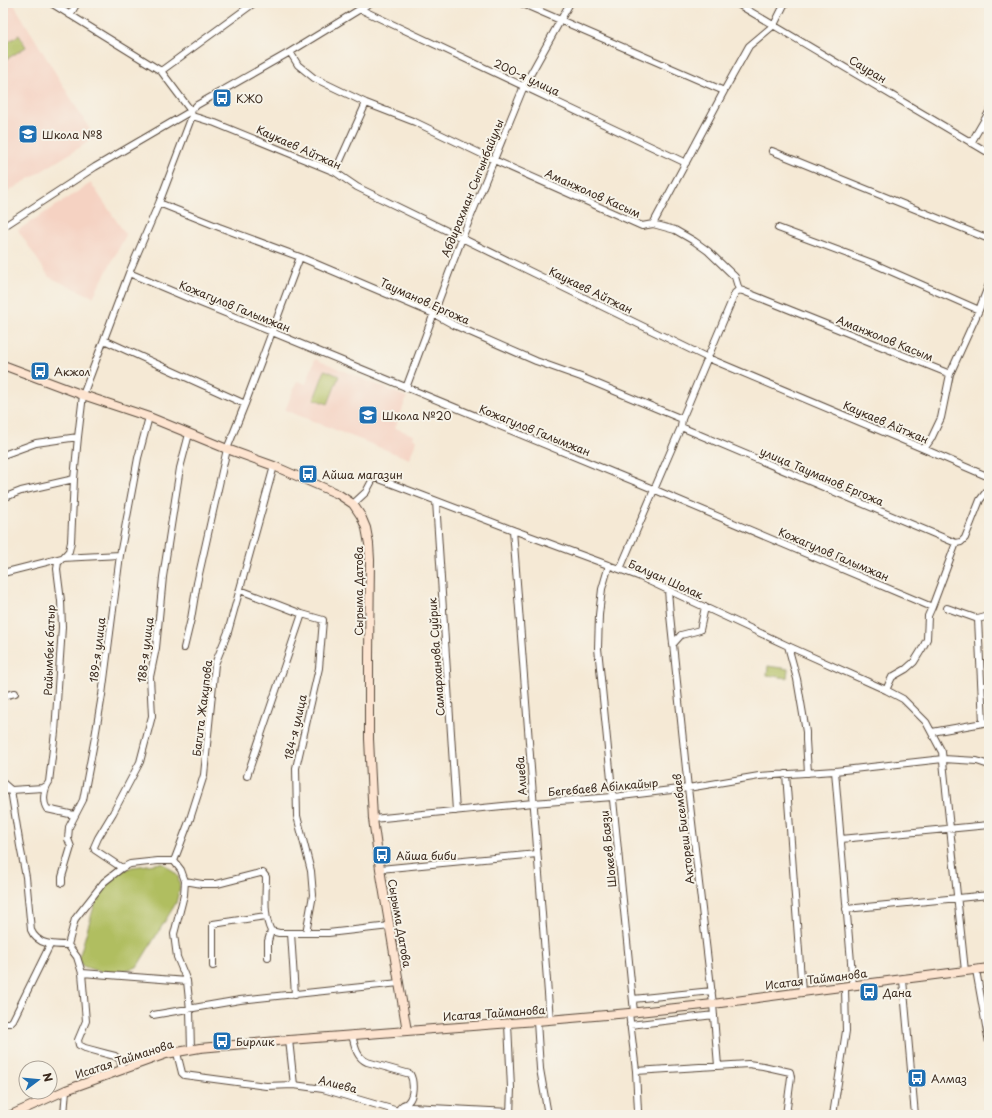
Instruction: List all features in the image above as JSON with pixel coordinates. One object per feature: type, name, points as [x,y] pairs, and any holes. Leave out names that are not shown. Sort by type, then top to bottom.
[{"type":"street","points":[[51,3],[161,71],[191,113]]},
{"type":"street","points":[[70,15],[77,3]]},
{"type":"street","points":[[161,71],[254,3]]},
{"type":"street","points":[[3,227],[95,167],[191,113],[198,105],[290,52],[370,3]]},
{"type":"street","points":[[521,3],[724,91]]},
{"type":"street","name":"Абдирахман Сыгынбайулы","points":[[406,388],[462,238],[524,86],[570,3]]},
{"type":"street","name":"Сауран","points":[[736,3],[989,153]]},
{"type":"street","points":[[653,224],[724,91],[750,46],[774,25],[784,3]]},
{"type":"street","name":"200-я улица","points":[[360,9],[686,163]]},
{"type":"street","name":"Аманжолов Касым","points":[[290,52],[298,65],[314,78],[366,103],[415,122],[494,160],[642,226],[653,224],[675,230],[694,240],[708,251],[735,277],[739,290],[950,374]]},
{"type":"street","points":[[335,172],[366,103]]},
{"type":"street","points":[[971,142],[989,112]]},
{"type":"street","name":"Каукаев Айтжан","points":[[191,113],[335,172],[356,187],[708,358],[989,477]]},
{"type":"street","name":"Райымбек батыр","points":[[74,816],[47,810],[44,802],[46,786],[49,782],[56,724],[62,627],[61,601],[57,569],[58,563],[68,551],[71,542],[74,479],[83,394],[129,273],[159,203],[191,113]]},
{"type":"street","points":[[772,151],[989,239]]},
{"type":"street","name":"Тауманов Ергожа","points":[[159,203],[219,228],[300,257],[434,314],[454,325],[536,361],[582,377],[682,418]]},
{"type":"street","points":[[778,228],[872,263],[979,310]]},
{"type":"street","points":[[184,648],[191,619],[196,583],[227,449],[300,257]]},
{"type":"street","name":"Кожагулов Галымжан","points":[[129,273],[653,489],[932,607]]},
{"type":"street","points":[[924,449],[931,439],[941,418],[950,374],[989,284]]},
{"type":"street","points":[[620,569],[653,489],[681,427],[682,418],[735,293],[739,290]]},
{"type":"street","points":[[104,340],[245,404]]},
{"type":"street","name":"Сырыма Датова","points":[[3,365],[149,417],[323,486],[353,504],[361,516],[366,528],[370,560],[369,732],[373,819],[407,1031]]},
{"type":"street","name":"189-я улица","points":[[62,883],[62,877],[71,847],[68,838],[69,827],[83,800],[95,737],[102,695],[120,555],[138,458],[149,417]]},
{"type":"street","name":"улица Тауманов Ергожа","points":[[681,427],[956,543]]},
{"type":"street","name":"188-я улица","points":[[122,868],[95,850],[94,847],[114,813],[140,762],[152,716],[150,677],[156,648],[163,577],[180,468],[189,434]]},
{"type":"street","points":[[3,455],[36,443],[78,437]]},
{"type":"street","name":"Багита Жакупова","points":[[174,861],[190,820],[204,775],[215,664],[228,632],[274,466]]},
{"type":"street","name":"Балуан Шолак","points":[[353,504],[366,492],[374,477],[620,569],[903,699],[926,722],[942,752],[965,971]]},
{"type":"street","points":[[3,498],[21,491],[74,479]]},
{"type":"street","points":[[886,690],[892,677],[906,669],[914,662],[922,649],[927,638],[928,616],[956,543],[961,542],[965,538],[980,500],[989,488]]},
{"type":"street","name":"Самарханова Суйрик","points":[[436,501],[456,811]]},
{"type":"street","name":"Алиева","points":[[513,530],[550,1020]]},
{"type":"street","points":[[3,573],[62,558],[120,555]]},
{"type":"street","name":"Шокеев Баязи","points":[[609,565],[602,589],[598,615],[598,648],[633,999],[630,1025],[636,1071],[638,1115]]},
{"type":"street","points":[[240,590],[302,614],[247,776]]},
{"type":"street","name":"Актореш Бисембаев","points":[[668,590],[688,788],[712,991],[718,1066]]},
{"type":"street","points":[[673,644],[681,635],[700,630],[705,607]]},
{"type":"street","points":[[947,608],[978,619],[989,616]]},
{"type":"street","name":"184-я улица","points":[[302,614],[323,620],[319,668],[296,768],[297,816],[311,871],[313,895],[306,933]]},
{"type":"street","points":[[932,732],[986,722],[978,619]]},
{"type":"street","points":[[788,646],[797,679],[806,732],[808,773]]},
{"type":"street","points":[[3,696],[15,693]]},
{"type":"street","name":"Бегебаев Абілкайыр","points":[[373,819],[533,803],[613,797],[688,788],[759,776],[835,771],[943,759],[977,761],[989,765]]},
{"type":"street","points":[[833,1115],[846,1031],[849,986],[846,909],[835,771]]},
{"type":"street","points":[[786,774],[802,992]]},
{"type":"street","points":[[3,782],[11,790],[26,877],[31,930],[36,938],[50,945],[68,945]]},
{"type":"street","points":[[3,791],[43,788],[46,786]]},
{"type":"street","points":[[841,839],[950,830],[989,825]]},
{"type":"street","points":[[380,869],[537,854]]},
{"type":"street","points":[[122,1070],[120,1060],[115,1056],[99,1052],[79,1044],[78,1040],[86,1020],[82,973],[77,958],[68,945],[75,919],[104,882],[122,868],[130,864],[158,860],[174,861],[181,870],[185,881],[184,895],[174,934],[177,957],[187,981],[190,1010],[191,1050]]},
{"type":"street","points":[[185,881],[202,884],[217,884],[260,873],[263,874],[266,877],[266,916],[271,931],[268,941],[268,956]]},
{"type":"street","points":[[846,909],[989,895]]},
{"type":"street","points":[[213,966],[213,924],[266,916]]},
{"type":"street","points":[[271,931],[279,933],[328,933],[390,926]]},
{"type":"street","points":[[291,933],[295,995]]},
{"type":"street","points":[[3,1023],[10,1023],[13,1020],[50,945]]},
{"type":"street","name":"Исатая Тайманова","points":[[12,1115],[66,1090],[166,1054],[200,1048],[631,1013],[713,1004],[989,968]]},
{"type":"street","points":[[976,970],[989,1043]]},
{"type":"street","points":[[82,973],[187,981]]},
{"type":"street","points":[[903,980],[915,1115]]},
{"type":"street","points":[[153,1015],[190,1010],[240,1000],[399,983]]},
{"type":"street","points":[[633,999],[712,991]]},
{"type":"street","points":[[630,1025],[714,1015]]},
{"type":"street","points":[[538,1021],[540,1069],[548,1115]]},
{"type":"street","points":[[508,1024],[511,1088],[510,1113]]},
{"type":"street","points":[[352,1035],[361,1060],[410,1074],[413,1084],[411,1098],[396,1113]]},
{"type":"street","points":[[289,1040],[294,1085]]},
{"type":"street","name":"Алиева","points":[[177,1052],[182,1073],[184,1075],[266,1086],[294,1085],[323,1089],[396,1113],[411,1107],[510,1113]]},
{"type":"street","points":[[636,1071],[748,1064],[790,1072],[786,1115]]},
{"type":"street","points":[[64,1115],[66,1090]]},
{"type":"shaded area","points":[[3,3],[13,3],[95,138],[3,195]]},
{"type":"shaded area","points":[[91,183],[126,235],[93,297],[49,277],[18,230]]},
{"type":"shaded area","points":[[315,359],[407,397],[395,428],[413,435],[412,438],[417,440],[409,459],[285,410],[297,381],[306,384]]},
{"type":"green space","points":[[19,35],[26,47],[7,59],[3,52],[3,45]]},
{"type":"green space","points":[[325,370],[339,376],[328,404],[314,399]]},
{"type":"green space","points":[[768,666],[788,669],[787,678],[767,675]]},
{"type":"green space","points":[[162,863],[178,876],[180,887],[176,903],[137,967],[115,973],[100,972],[82,966],[79,958],[95,903],[110,881],[122,871],[132,867]]},
{"type":"place","name":"КЖО","points":[[222,98]]},
{"type":"place","name":"Школа №8","points":[[28,134]]},
{"type":"place","name":"Акжол","points":[[40,371]]},
{"type":"place","name":"Школа №20","points":[[368,415]]},
{"type":"place","name":"Айша магазин","points":[[308,474]]},
{"type":"place","name":"Айша биби","points":[[382,855]]},
{"type":"place","name":"Дана","points":[[869,992]]},
{"type":"place","name":"Бирлик","points":[[222,1041]]},
{"type":"place","name":"Алмаз","points":[[917,1078]]}]
